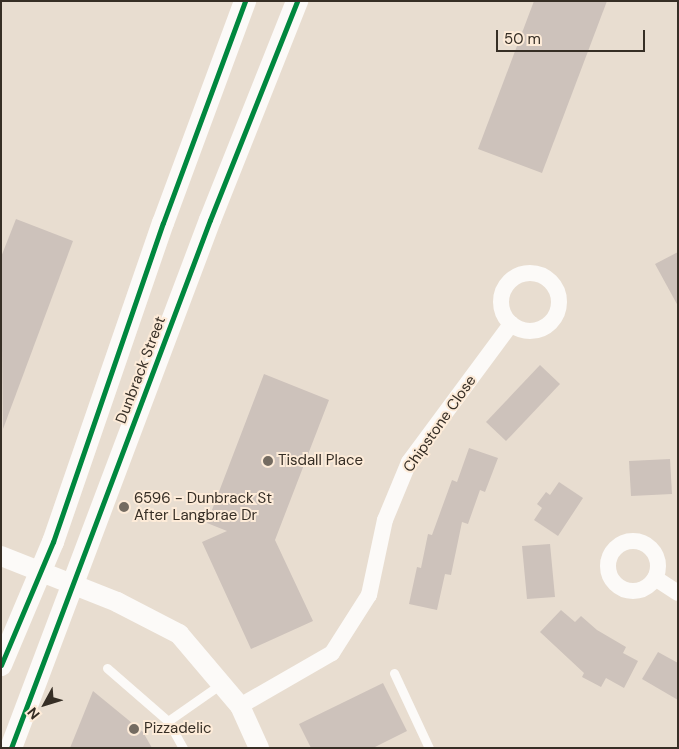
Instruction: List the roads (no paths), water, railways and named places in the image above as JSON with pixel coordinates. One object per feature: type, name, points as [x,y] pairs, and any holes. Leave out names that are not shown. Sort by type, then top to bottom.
[{"type":"main road","name":"Dunbrack Street","points":[[1,665],[41,572],[163,223],[245,1]]},
{"type":"main road","name":"Dunbrack Street","points":[[11,748],[207,229],[297,1]]},
{"type":"street","name":"Chipstone Close","points":[[240,706],[332,653],[369,594],[385,520],[409,462],[511,324]]},
{"type":"street","points":[[1,556],[117,602],[179,634],[240,706],[259,748]]},
{"type":"street","points":[[655,578],[678,593]]},
{"type":"lane","points":[[107,668],[168,721],[183,748]]},
{"type":"lane","points":[[394,673],[429,748]]},
{"type":"lane","points":[[168,721],[221,684]]},
{"type":"place","name":"Tisdall Place","points":[[268,461]]},
{"type":"place","name":"6596 - Dunbrack St After Langbrae Dr","points":[[124,507]]},
{"type":"place","name":"Pizzadelic","points":[[134,729]]}]
